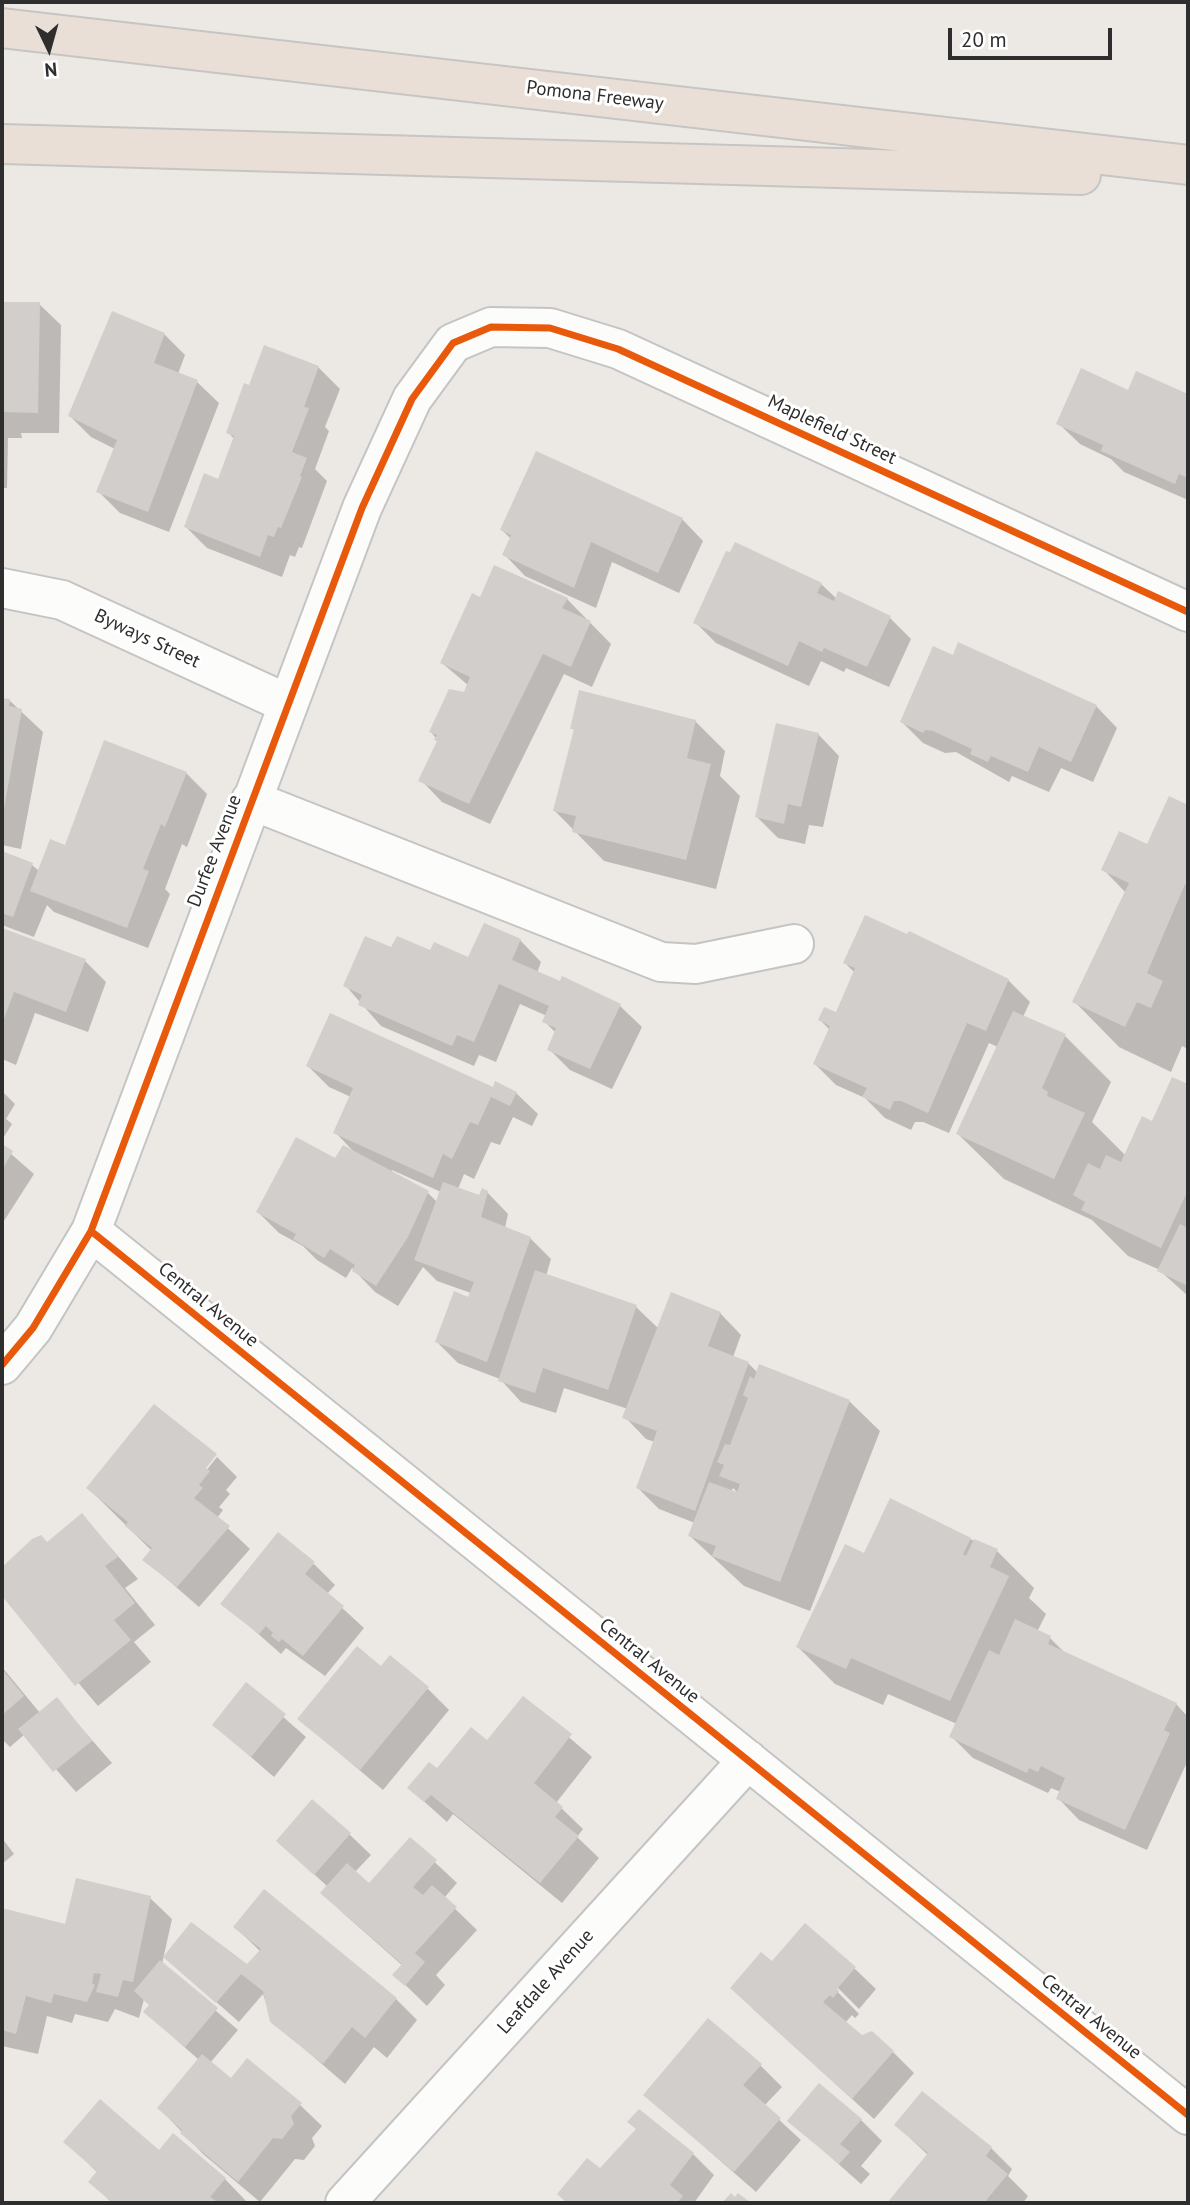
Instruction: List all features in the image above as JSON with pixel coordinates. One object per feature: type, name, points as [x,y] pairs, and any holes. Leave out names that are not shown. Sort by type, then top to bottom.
[{"type":"highway","name":"Pomona Freeway","points":[[2,28],[1188,165]]},
{"type":"highway","points":[[2,144],[1188,178]]},
{"type":"street","name":"Maplefield Street","points":[[453,343],[491,327],[550,328],[618,349],[1188,612]]},
{"type":"street","name":"Durfee Avenue","points":[[2,1365],[33,1328],[91,1231],[362,508],[412,399],[453,343]]},
{"type":"street","name":"Byways Street","points":[[2,588],[62,600],[288,704]]},
{"type":"street","points":[[251,800],[661,962],[696,964],[794,944]]},
{"type":"street","name":"Central Avenue","points":[[91,1231],[1188,2115]]},
{"type":"street","name":"Leafdale Avenue","points":[[345,2203],[748,1760]]},
{"type":"building","points":[[2,302],[40,302],[38,413],[2,412]]},
{"type":"building","points":[[112,311],[165,333],[154,363],[198,380],[148,512],[96,492],[117,440],[68,416]]},
{"type":"building","points":[[264,345],[319,366],[304,407],[309,408],[292,452],[307,458],[300,476],[302,477],[281,528],[278,527],[274,537],[268,535],[260,557],[184,527],[204,473],[218,479],[234,436],[226,433],[244,383],[249,385]]},
{"type":"building","points":[[1081,368],[1128,390],[1136,371],[1188,394],[1188,478],[1179,474],[1175,484],[1101,451],[1103,445],[1056,424]]},
{"type":"building","points":[[536,451],[683,518],[658,573],[591,542],[574,588],[502,555],[511,535],[500,530]]},
{"type":"building","points":[[735,542],[822,583],[817,593],[834,601],[838,591],[891,616],[867,667],[824,648],[822,652],[799,641],[788,666],[693,623],[726,551],[730,552]]},
{"type":"building","points":[[494,565],[568,598],[562,608],[591,621],[571,667],[543,654],[469,804],[418,781],[437,741],[434,740],[437,735],[429,732],[449,689],[464,692],[470,677],[440,663],[472,593],[480,597]]},
{"type":"building","points":[[958,642],[1097,705],[1071,762],[1039,747],[1028,772],[991,756],[988,762],[970,754],[972,749],[933,731],[925,730],[923,733],[900,722],[933,646],[953,655]]},
{"type":"building","points":[[579,690],[696,720],[687,758],[711,764],[686,860],[572,832],[576,816],[553,811],[574,729],[570,729]]},
{"type":"building","points":[[2,698],[10,699],[9,706],[22,709],[3,814]]},
{"type":"building","points":[[776,723],[819,733],[801,807],[788,804],[784,824],[755,817]]},
{"type":"building","points":[[104,740],[187,772],[165,827],[161,824],[143,869],[149,871],[127,928],[30,891],[50,839],[65,845]]},
{"type":"building","points":[[1169,796],[1188,805],[1188,886],[1185,884],[1147,973],[1163,981],[1151,1008],[1137,1002],[1125,1027],[1072,1002],[1129,883],[1101,870],[1119,831],[1147,844]]},
{"type":"building","points":[[2,851],[33,863],[13,917],[2,913]]},
{"type":"building","points":[[865,915],[907,934],[909,931],[1009,979],[986,1031],[967,1023],[928,1113],[901,1101],[894,1101],[890,1110],[862,1097],[867,1088],[813,1064],[830,1026],[818,1020],[824,1007],[836,1012],[855,968],[843,963]]},
{"type":"building","points":[[484,923],[521,939],[512,960],[560,981],[562,976],[621,1004],[590,1069],[547,1050],[556,1028],[542,1022],[549,1006],[499,984],[474,1042],[457,1035],[452,1046],[358,1005],[362,995],[343,986],[365,936],[391,947],[397,936],[430,950],[434,942],[468,957]]},
{"type":"building","points":[[2,928],[86,959],[66,1012],[14,992],[2,1024]]},
{"type":"building","points":[[1013,1011],[1066,1034],[1042,1088],[1048,1092],[1047,1096],[1085,1113],[1054,1179],[956,1134]]},
{"type":"building","points":[[330,1013],[493,1087],[495,1081],[517,1092],[510,1106],[491,1097],[478,1125],[470,1122],[452,1159],[443,1154],[433,1178],[333,1133],[353,1088],[306,1066]]},
{"type":"building","points":[[1172,1077],[1188,1084],[1188,1190],[1161,1248],[1081,1210],[1085,1202],[1073,1195],[1088,1163],[1100,1169],[1106,1155],[1121,1162],[1142,1116],[1152,1121]]},
{"type":"building","points":[[296,1137],[335,1158],[343,1145],[429,1191],[408,1237],[376,1286],[352,1271],[355,1265],[330,1249],[324,1258],[293,1239],[296,1234],[256,1212]]},
{"type":"building","points":[[2,1144],[13,1151],[2,1170]]},
{"type":"building","points":[[443,1182],[479,1195],[482,1188],[488,1191],[481,1217],[531,1237],[487,1362],[435,1342],[454,1291],[468,1297],[474,1282],[414,1260]]},
{"type":"building","points":[[1180,1224],[1188,1228],[1188,1286],[1157,1271]]},
{"type":"building","points":[[535,1270],[637,1305],[608,1390],[543,1368],[535,1393],[498,1381]]},
{"type":"building","points":[[671,1292],[721,1312],[708,1346],[749,1362],[695,1511],[636,1488],[657,1431],[622,1418]]},
{"type":"building","points":[[759,1364],[850,1400],[780,1582],[712,1556],[716,1546],[688,1536],[709,1482],[737,1492],[740,1484],[719,1476],[724,1465],[717,1462],[725,1444],[730,1445],[748,1398],[743,1395],[750,1376],[754,1379]]},
{"type":"building","points":[[154,1404],[217,1454],[206,1468],[210,1471],[199,1485],[203,1488],[194,1498],[230,1526],[177,1587],[142,1560],[152,1548],[125,1526],[128,1522],[86,1488]]},
{"type":"building","points":[[890,1498],[971,1538],[963,1554],[966,1556],[974,1539],[998,1549],[990,1567],[1009,1576],[950,1701],[851,1658],[846,1669],[796,1647],[845,1544],[864,1553]]},
{"type":"building","points":[[82,1513],[118,1557],[105,1566],[135,1603],[114,1620],[131,1640],[75,1686],[2,1596],[2,1567],[32,1539],[41,1535],[47,1542]]},
{"type":"building","points":[[278,1532],[315,1562],[305,1574],[344,1606],[303,1656],[282,1639],[279,1642],[271,1636],[273,1633],[266,1626],[259,1634],[220,1604]]},
{"type":"building","points":[[1015,1619],[1051,1636],[1048,1644],[1177,1703],[1164,1730],[1170,1733],[1125,1830],[1056,1799],[1065,1778],[1041,1766],[1038,1772],[1029,1768],[1027,1773],[949,1737],[989,1650],[999,1655]]},
{"type":"building","points":[[357,1646],[381,1666],[390,1655],[429,1687],[360,1770],[297,1719]]},
{"type":"building","points":[[2,1669],[24,1696],[2,1715]]},
{"type":"building","points":[[246,1682],[286,1714],[251,1757],[212,1725]]},
{"type":"building","points":[[523,1696],[572,1734],[534,1783],[563,1807],[555,1817],[579,1836],[540,1883],[431,1795],[424,1802],[407,1788],[429,1762],[437,1768],[471,1727],[487,1740]]},
{"type":"building","points":[[57,1697],[92,1741],[53,1772],[18,1729]]},
{"type":"building","points":[[312,1799],[351,1833],[314,1875],[276,1841]]},
{"type":"building","points":[[410,1837],[437,1860],[413,1887],[423,1895],[432,1885],[457,1907],[415,1953],[425,1962],[405,1986],[392,1975],[402,1964],[320,1893],[347,1863],[369,1883]]},
{"type":"building","points":[[76,1878],[151,1896],[133,1982],[123,1980],[118,1997],[96,1992],[101,1974],[94,1973],[92,1983],[95,1985],[87,2002],[54,1994],[51,2003],[26,1996],[16,2034],[2,2030],[2,1908],[65,1924]]},
{"type":"building","points":[[264,1889],[397,1998],[365,2038],[352,2027],[323,2064],[270,2022],[263,1991],[241,1974],[216,2003],[163,1957],[191,1922],[247,1964],[261,1949],[233,1927]]},
{"type":"building","points":[[805,1923],[856,1967],[837,1989],[839,1991],[833,1998],[830,1995],[823,2002],[862,2035],[872,2031],[894,2051],[852,2099],[730,1988],[761,1952],[772,1961]]},
{"type":"building","points":[[160,1960],[218,2008],[185,2047],[143,2012],[149,2005],[134,1991]]},
{"type":"building","points":[[708,2018],[762,2064],[743,2085],[781,2118],[734,2172],[643,2095]]},
{"type":"building","points":[[202,2054],[231,2078],[247,2058],[302,2103],[291,2116],[294,2124],[282,2139],[273,2138],[238,2182],[180,2133],[182,2130],[157,2108]]},
{"type":"building","points":[[819,2083],[862,2119],[840,2144],[850,2152],[839,2164],[787,2121]]},
{"type":"building","points":[[922,2091],[992,2147],[986,2156],[1008,2174],[984,2203],[887,2203],[928,2153],[894,2125]]},
{"type":"building","points":[[100,2099],[159,2150],[173,2133],[226,2178],[210,2197],[219,2203],[113,2203],[88,2182],[97,2171],[63,2142]]},
{"type":"building","points":[[639,2109],[694,2153],[670,2185],[683,2196],[677,2203],[567,2203],[557,2194],[587,2158],[600,2168],[636,2129],[627,2122]]},
{"type":"building","points":[[731,2193],[735,2197],[738,2193],[751,2203],[722,2203]]},
{"type":"cycle path","points":[[2,1365],[33,1328],[91,1231],[362,508],[412,399],[453,343],[491,327],[550,328],[618,349],[1188,612]]},
{"type":"cycle path","points":[[91,1231],[1188,2115]]}]
